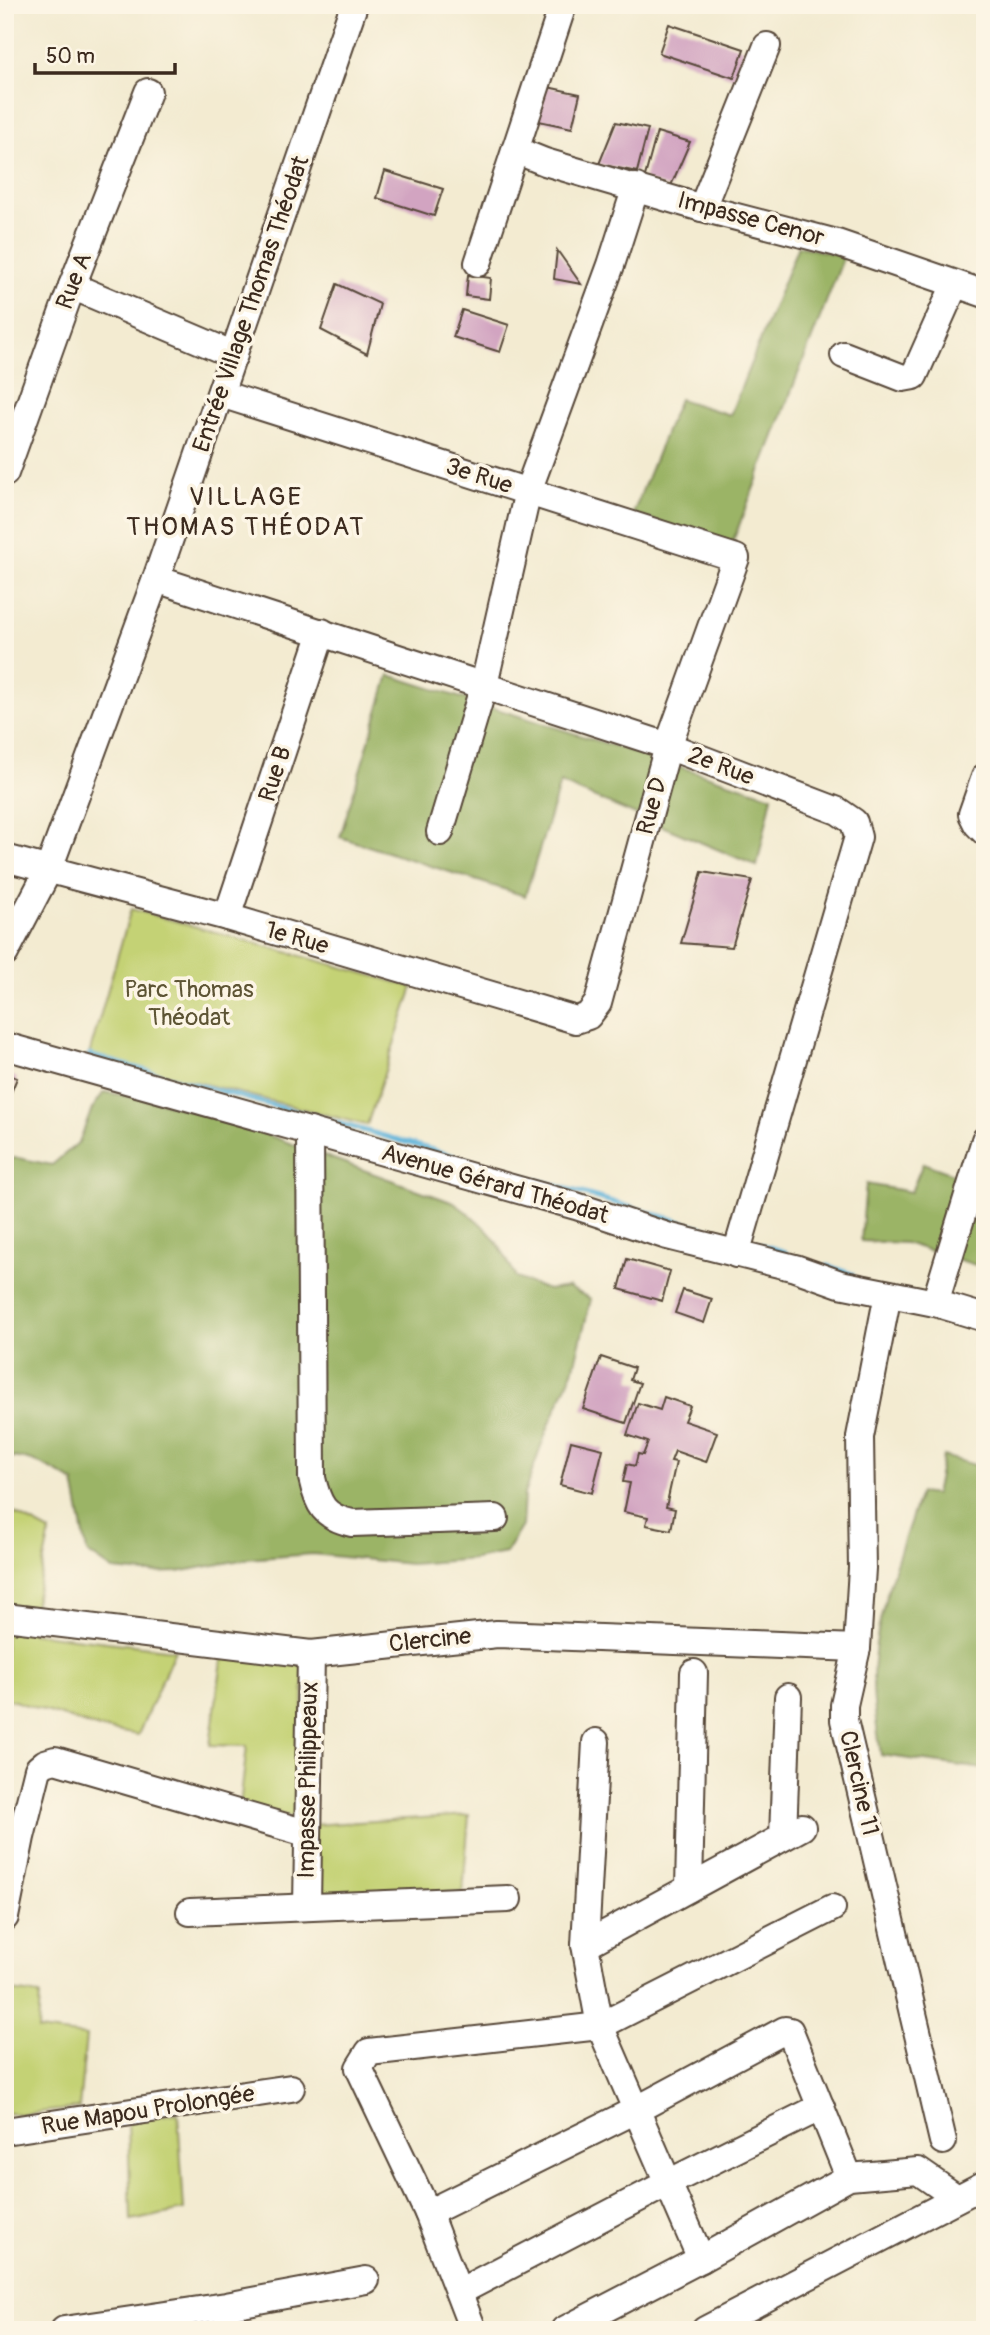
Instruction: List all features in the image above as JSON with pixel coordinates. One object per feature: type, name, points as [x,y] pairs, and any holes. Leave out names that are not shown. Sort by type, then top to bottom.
[{"type":"street","name":"Entrée Village Thomas Théodat","points":[[5,953],[48,871],[156,579],[355,5]]},
{"type":"street","points":[[478,263],[563,5]]},
{"type":"street","points":[[702,208],[767,46]]},
{"type":"street","name":"Rue A","points":[[5,473],[72,286],[148,92]]},
{"type":"street","name":"Impasse Cenor","points":[[516,150],[545,162],[702,208],[837,243],[985,294]]},
{"type":"street","points":[[440,832],[484,685],[528,491],[611,265],[636,187]]},
{"type":"street","points":[[844,355],[903,377],[914,376],[955,284]]},
{"type":"street","points":[[72,286],[234,355]]},
{"type":"street","name":"3e Rue","points":[[221,394],[736,558]]},
{"type":"street","name":"Rue D","points":[[588,1016],[598,1003],[668,746],[736,558]]},
{"type":"street","name":"2e Rue","points":[[156,579],[668,746],[838,811],[854,822],[858,837],[736,1254]]},
{"type":"street","name":"Rue B","points":[[228,917],[322,632]]},
{"type":"street","points":[[985,777],[972,814],[985,832]]},
{"type":"street","name":"1e Rue","points":[[5,858],[228,917],[576,1020],[588,1016]]},
{"type":"street","name":"Avenue Gérard Théodat","points":[[5,1046],[576,1206],[667,1236],[795,1268],[840,1284],[888,1294],[936,1299],[985,1318]]},
{"type":"street","points":[[310,1131],[312,1478],[316,1496],[323,1509],[336,1519],[352,1523],[495,1518]]},
{"type":"street","points":[[936,1299],[985,1140]]},
{"type":"street","name":"Clercine 11","points":[[888,1294],[860,1437],[862,1568],[857,1648],[844,1705],[844,1720],[943,2141]]},
{"type":"street","name":"Clercine","points":[[5,1616],[311,1654],[497,1634],[857,1648]]},
{"type":"street","name":"Impasse Philippeaux","points":[[307,1906],[306,1833],[311,1654]]},
{"type":"street","points":[[689,1888],[694,1673]]},
{"type":"street","points":[[585,1945],[793,1832],[788,1697]]},
{"type":"street","points":[[596,1742],[585,1945],[600,2026],[701,2259]]},
{"type":"street","points":[[5,1917],[20,1837],[38,1769],[55,1760],[306,1833]]},
{"type":"street","points":[[190,1912],[508,1899]]},
{"type":"street","points":[[473,2330],[428,2213],[359,2068],[369,2052],[600,2026],[832,1908]]},
{"type":"street","points":[[428,2213],[636,2110],[785,2030],[790,2031],[849,2177]]},
{"type":"street","name":"Rue Mapou Prolongée","points":[[5,2132],[291,2088]]},
{"type":"street","points":[[459,2292],[821,2107]]},
{"type":"street","points":[[564,2330],[701,2259],[849,2177],[918,2171],[957,2198]]},
{"type":"street","points":[[705,2330],[985,2184]]},
{"type":"street","points":[[64,2330],[226,2306],[366,2280]]},
{"type":"green space","points":[[798,246],[844,256],[731,546],[633,514],[679,399],[730,415]]},
{"type":"green space","points":[[389,675],[772,796],[757,866],[560,783],[525,896],[340,837]]},
{"type":"green space","name":"Parc Thomas Théodat","points":[[131,909],[413,987],[367,1125],[89,1055]]},
{"type":"green space","points":[[104,1092],[161,1102],[229,1121],[454,1203],[476,1219],[491,1235],[516,1278],[548,1290],[568,1287],[591,1299],[573,1371],[547,1430],[524,1494],[522,1526],[505,1553],[475,1559],[410,1564],[313,1554],[246,1559],[178,1572],[145,1573],[113,1570],[87,1552],[74,1482],[32,1461],[5,1457],[5,1159],[18,1158],[52,1165],[79,1142],[92,1109]]},
{"type":"green space","points":[[923,1163],[985,1186],[985,1268],[905,1243],[861,1241],[866,1184],[911,1192]]},
{"type":"green space","points":[[943,1456],[985,1468],[985,1769],[881,1755],[876,1720],[873,1694],[874,1661],[882,1612],[920,1493],[935,1495]]},
{"type":"green space","points":[[5,1508],[50,1532],[34,1606],[32,1633],[175,1650],[138,1735],[99,1728],[5,1698]]},
{"type":"green space","points":[[224,1646],[304,1666],[300,1819],[240,1806],[247,1746],[210,1745]]},
{"type":"green space","points":[[469,1815],[463,1892],[316,1898],[312,1825]]},
{"type":"green space","points":[[5,1990],[40,1995],[38,2030],[86,2036],[79,2108],[5,2113]]},
{"type":"green space","points":[[178,2113],[184,2210],[131,2221],[128,2121]]},
{"type":"building","points":[[669,24],[744,49],[734,78],[659,53]]},
{"type":"building","points":[[543,86],[580,94],[572,128],[534,120]]},
{"type":"building","points":[[616,122],[648,129],[637,172],[599,164]]},
{"type":"building","points":[[657,132],[690,142],[670,188],[644,180]]},
{"type":"building","points":[[385,171],[443,189],[434,216],[377,198]]},
{"type":"building","points":[[557,250],[581,284],[554,279]]},
{"type":"building","points":[[468,275],[491,278],[489,299],[466,296]]},
{"type":"building","points":[[337,284],[380,304],[367,354],[321,330]]},
{"type":"building","points":[[462,310],[509,325],[500,352],[453,337]]},
{"type":"building","points":[[702,872],[752,880],[732,947],[681,943]]},
{"type":"building","points":[[5,1073],[17,1078],[5,1107]]},
{"type":"building","points":[[627,1259],[670,1271],[662,1301],[619,1289]]},
{"type":"building","points":[[683,1290],[712,1299],[704,1323],[675,1313]]},
{"type":"building","points":[[601,1357],[634,1368],[630,1380],[640,1383],[626,1423],[583,1409]]},
{"type":"building","points":[[664,1397],[690,1406],[684,1421],[717,1432],[706,1462],[675,1451],[671,1461],[676,1462],[666,1507],[675,1509],[671,1530],[646,1525],[648,1517],[624,1512],[630,1483],[623,1482],[627,1464],[635,1466],[638,1454],[643,1455],[648,1442],[627,1435],[638,1403],[660,1410]]},
{"type":"building","points":[[571,1441],[603,1449],[592,1493],[560,1485]]},
{"type":"waterway","points":[[89,1055],[377,1134],[734,1237]]},
{"type":"waterway","points":[[748,1241],[785,1252]]},
{"type":"waterway","points":[[828,1266],[852,1274]]},
{"type":"district","name":"VILLAGE THOMAS THÉODAT","points":[[246,512]]}]
